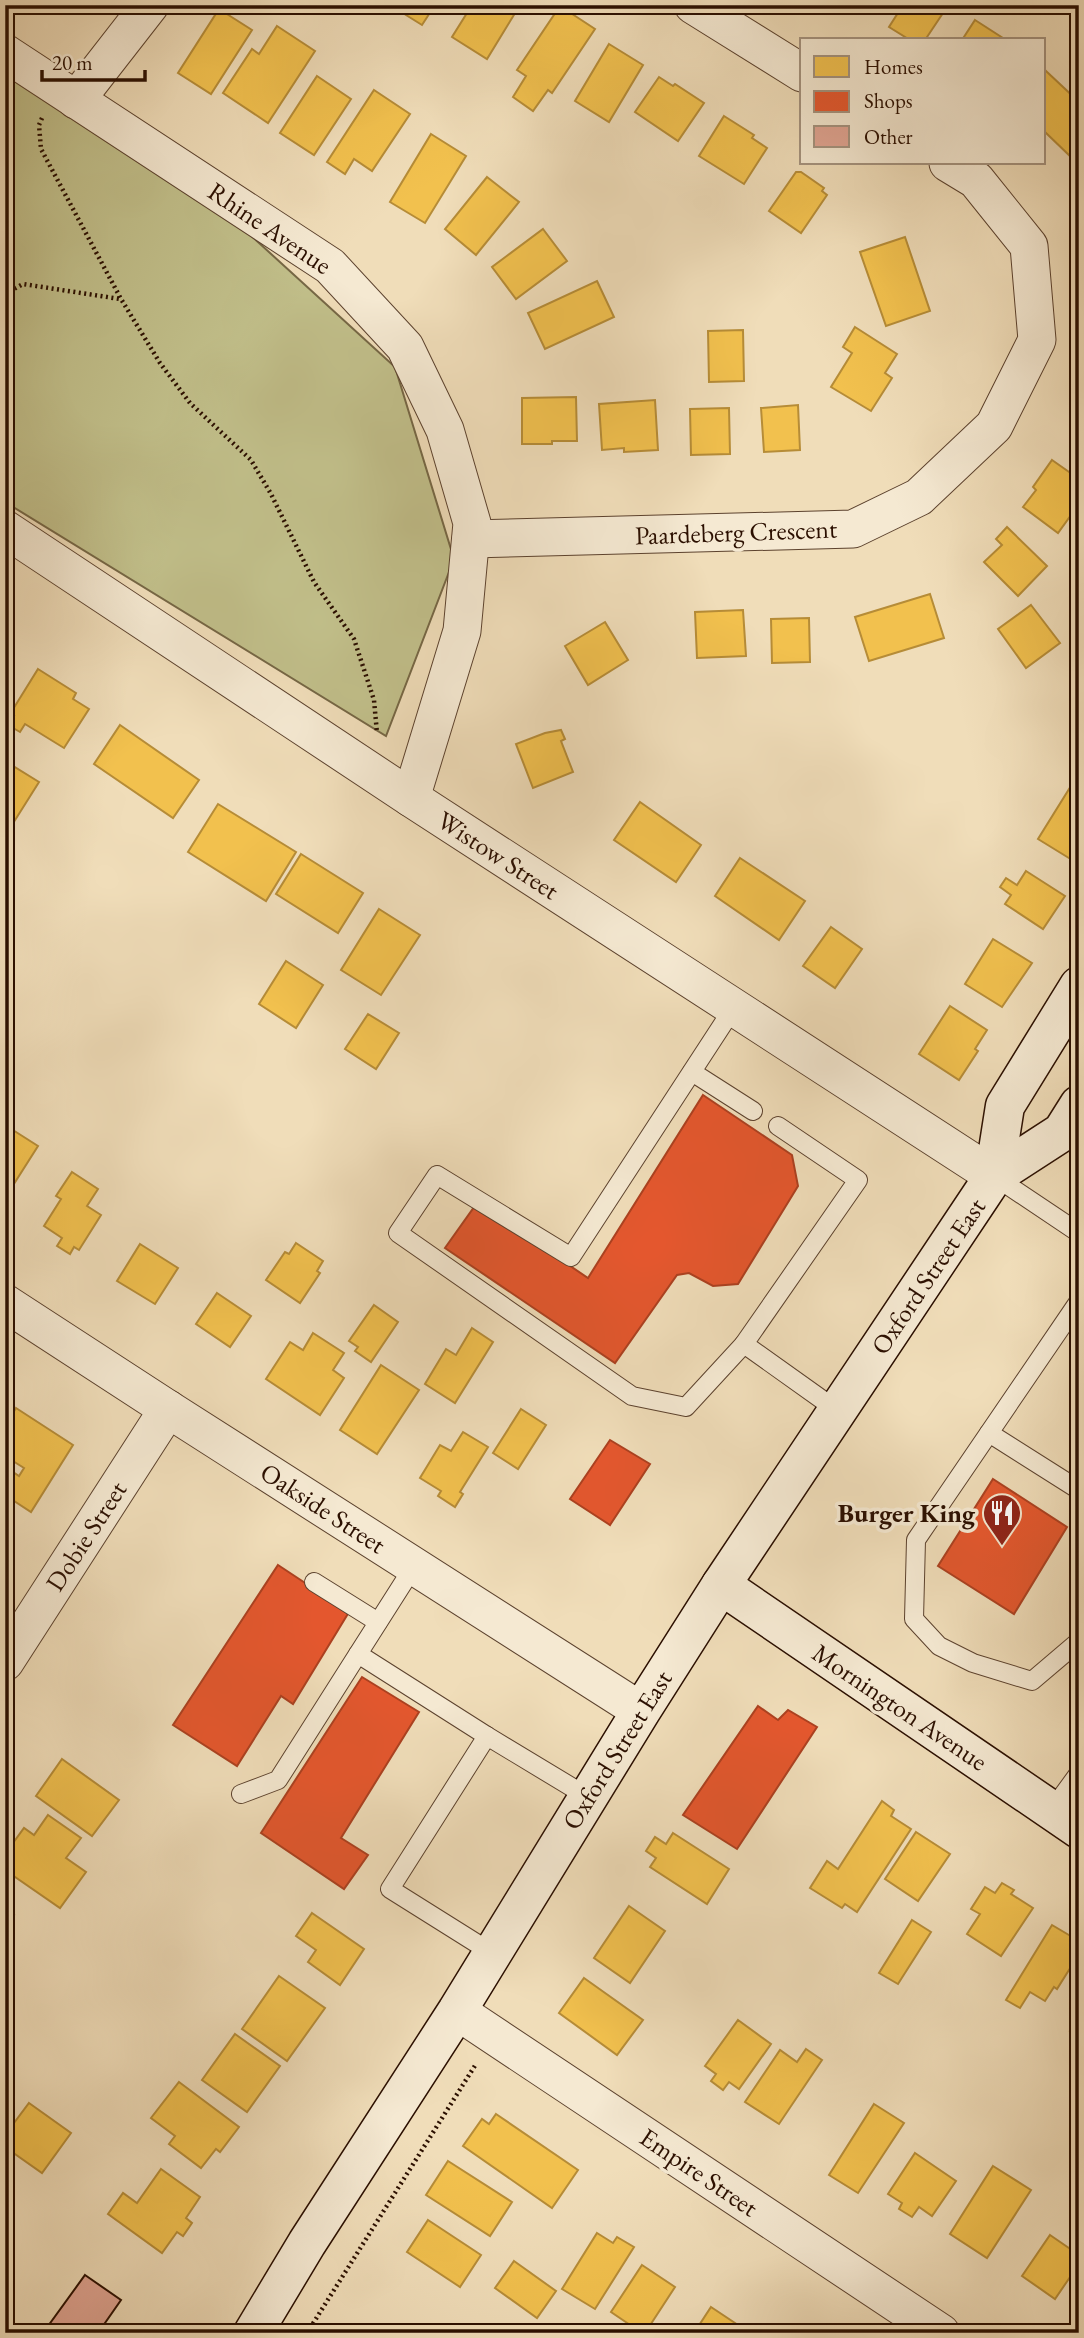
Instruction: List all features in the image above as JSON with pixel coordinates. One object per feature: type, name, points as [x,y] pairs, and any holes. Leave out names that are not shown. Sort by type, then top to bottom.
[{"type":"main road","name":"Oxford Street East","points":[[994,1176],[1005,1106],[1079,986]]},
{"type":"main road","name":"Oxford Street East","points":[[253,2333],[307,2243],[457,2011],[721,1585],[994,1176],[1062,1132],[1079,1105]]},
{"type":"main road","name":"Mornington Avenue","points":[[721,1585],[1065,1820]]},
{"type":"street","points":[[60,107],[150,5]]},
{"type":"street","points":[[693,5],[800,71]]},
{"type":"street","name":"Rhine Avenue","points":[[5,53],[60,107],[330,266],[405,347],[445,430],[472,523],[461,631],[411,798]]},
{"type":"street","name":"Paardeberg Crescent","points":[[471,539],[853,528],[919,497],[994,426],[1037,340],[1029,246],[976,180],[950,164]]},
{"type":"street","name":"Wistow Street","points":[[5,529],[411,798],[994,1176]]},
{"type":"street","name":"Oakside Street","points":[[5,1303],[641,1711]]},
{"type":"street","name":"Dobie Street","points":[[5,1662],[167,1409]]},
{"type":"street","name":"Empire Street","points":[[457,2011],[941,2333]]},
{"type":"lane","points":[[734,1007],[571,1257],[437,1175],[398,1233],[632,1396],[686,1408],[744,1344],[858,1180],[778,1126]]},
{"type":"lane","points":[[692,1072],[752,1111]]},
{"type":"lane","points":[[994,1176],[1079,1233]]},
{"type":"lane","points":[[1079,1301],[916,1539],[914,1619],[939,1646],[973,1663],[1032,1681],[1079,1641]]},
{"type":"lane","points":[[744,1344],[838,1411]]},
{"type":"lane","points":[[989,1433],[1079,1490]]},
{"type":"lane","points":[[242,1794],[278,1780],[414,1566]]},
{"type":"lane","points":[[314,1582],[378,1622]]},
{"type":"lane","points":[[358,1654],[588,1797]]},
{"type":"lane","points":[[487,1736],[390,1889],[492,1953]]},
{"type":"lane","points":[[1065,1820],[1079,1773]]},
{"type":"path","points":[[60,107],[39,125],[41,149],[121,299],[160,363],[190,403],[251,460],[271,494],[314,582],[354,639],[374,699],[377,739]]},
{"type":"path","points":[[5,294],[23,284],[121,299]]},
{"type":"path","points":[[307,2333],[481,2056]]},
{"type":"shaded area","points":[[16,72],[247,232],[395,367],[454,559],[386,736],[5,502],[5,88]]},
{"type":"building: Homes","points":[[390,5],[435,5],[422,25]]},
{"type":"building: Homes","points":[[472,5],[520,5],[487,59],[452,37]]},
{"type":"building: Homes","points":[[903,5],[938,5],[945,10],[926,38],[907,38],[889,27]]},
{"type":"building: Homes","points":[[560,6],[595,29],[552,93],[548,90],[533,111],[513,97],[526,76],[517,70]]},
{"type":"building: Homes","points":[[219,9],[252,30],[211,94],[178,73]]},
{"type":"building: Homes","points":[[975,20],[1003,38],[963,38]]},
{"type":"building: Homes","points":[[277,26],[315,51],[268,123],[223,93],[252,49],[259,54]]},
{"type":"building: Homes","points":[[609,44],[643,65],[609,122],[575,101]]},
{"type":"building: Homes","points":[[1046,71],[1079,102],[1079,149],[1071,157],[1046,133]]},
{"type":"building: Homes","points":[[317,76],[351,99],[314,155],[280,133]]},
{"type":"building: Homes","points":[[659,77],[704,103],[678,141],[635,112]]},
{"type":"building: Homes","points":[[374,90],[410,114],[372,171],[354,159],[345,174],[327,162]]},
{"type":"building: Homes","points":[[724,116],[754,135],[752,138],[767,148],[744,184],[699,156]]},
{"type":"building: Homes","points":[[431,134],[466,156],[425,223],[390,202]]},
{"type":"building: Homes","points":[[796,172],[801,172],[824,188],[822,191],[827,195],[801,233],[769,211]]},
{"type":"building: Homes","points":[[487,177],[519,202],[476,255],[445,229]]},
{"type":"building: Homes","points":[[543,229],[567,261],[516,299],[492,267]]},
{"type":"building: Homes","points":[[905,237],[930,311],[886,326],[860,252]]},
{"type":"building: Homes","points":[[597,281],[614,317],[545,349],[528,313]]},
{"type":"building: Homes","points":[[855,327],[897,354],[885,373],[892,378],[871,411],[831,387],[852,353],[843,347]]},
{"type":"building: Homes","points":[[743,330],[744,381],[709,382],[708,331]]},
{"type":"building: Homes","points":[[576,397],[577,441],[522,444],[522,398]]},
{"type":"building: Homes","points":[[655,400],[658,450],[602,450],[599,404]]},
{"type":"building: Homes","points":[[798,405],[800,450],[764,452],[761,408]]},
{"type":"building: Homes","points":[[729,408],[730,454],[691,455],[690,409]]},
{"type":"building: Homes","points":[[1052,460],[1079,479],[1079,504],[1058,533],[1023,507],[1036,490],[1033,487]]},
{"type":"building: Homes","points":[[1007,527],[1047,566],[1018,596],[984,562],[1002,545],[996,539]]},
{"type":"building: Homes","points":[[930,594],[944,638],[869,661],[855,617]]},
{"type":"building: Homes","points":[[1031,605],[1060,643],[1026,668],[998,629]]},
{"type":"building: Homes","points":[[743,610],[746,656],[697,658],[695,612]]},
{"type":"building: Homes","points":[[809,618],[810,662],[772,663],[771,619]]},
{"type":"building: Homes","points":[[605,622],[628,660],[588,685],[565,646]]},
{"type":"building: Homes","points":[[38,669],[76,693],[73,699],[89,709],[64,748],[25,724],[20,732],[8,725],[14,716],[10,714]]},
{"type":"building: Homes","points":[[120,725],[199,780],[173,818],[94,764]]},
{"type":"building: Homes","points":[[561,730],[565,739],[561,741],[573,772],[533,788],[516,744]]},
{"type":"building: Homes","points":[[5,761],[39,782],[12,825],[5,821]]},
{"type":"building: Homes","points":[[1079,773],[1079,860],[1077,863],[1038,839]]},
{"type":"building: Homes","points":[[640,802],[701,845],[676,882],[614,840]]},
{"type":"building: Homes","points":[[218,804],[296,852],[266,901],[188,852]]},
{"type":"building: Homes","points":[[301,854],[363,893],[338,933],[276,894]]},
{"type":"building: Homes","points":[[740,858],[805,901],[779,940],[715,896]]},
{"type":"building: Homes","points":[[1026,871],[1065,896],[1043,929],[1005,904],[1011,895],[1000,887],[1006,878],[1017,885]]},
{"type":"building: Homes","points":[[379,909],[420,935],[381,995],[341,970]]},
{"type":"building: Homes","points":[[831,927],[862,949],[835,988],[803,966]]},
{"type":"building: Homes","points":[[993,939],[1032,963],[1002,1007],[965,984]]},
{"type":"building: Homes","points":[[286,961],[323,985],[296,1028],[259,1004]]},
{"type":"building: Homes","points":[[950,1006],[987,1030],[975,1049],[978,1051],[959,1080],[919,1054]]},
{"type":"building: Homes","points":[[368,1014],[399,1033],[376,1069],[345,1049]]},
{"type":"building: Homes","points":[[5,1125],[38,1146],[5,1198]]},
{"type":"building: Homes","points":[[72,1172],[98,1189],[87,1206],[101,1215],[79,1250],[74,1247],[70,1254],[57,1246],[62,1238],[44,1226],[61,1199],[56,1196]]},
{"type":"building: Homes","points":[[296,1243],[323,1261],[317,1271],[320,1273],[300,1303],[266,1280],[285,1252],[289,1254]]},
{"type":"building: Homes","points":[[140,1244],[178,1268],[155,1304],[117,1281]]},
{"type":"building: Homes","points":[[217,1293],[251,1316],[230,1347],[196,1324]]},
{"type":"building: Homes","points":[[374,1305],[398,1322],[371,1362],[355,1351],[358,1347],[349,1341]]},
{"type":"building: Homes","points":[[472,1328],[493,1342],[455,1403],[425,1384],[446,1349],[456,1355]]},
{"type":"building: Homes","points":[[313,1333],[344,1353],[333,1370],[344,1378],[320,1415],[266,1379],[290,1342],[303,1350]]},
{"type":"building: Homes","points":[[381,1365],[419,1390],[377,1454],[340,1430]]},
{"type":"building: Homes","points":[[16,1408],[73,1445],[31,1512],[5,1495],[7,1468],[19,1476],[24,1468],[5,1456],[5,1426]]},
{"type":"building: Homes","points":[[521,1409],[546,1425],[518,1469],[493,1453]]},
{"type":"building: Homes","points":[[463,1432],[488,1447],[460,1492],[463,1494],[455,1507],[438,1496],[441,1491],[420,1478],[440,1445],[451,1451]]},
{"type":"building: Homes","points":[[62,1759],[119,1800],[92,1836],[36,1796]]},
{"type":"building: Homes","points":[[882,1801],[894,1810],[891,1816],[911,1829],[857,1912],[845,1904],[842,1908],[810,1888],[827,1861],[838,1869]]},
{"type":"building: Homes","points":[[48,1815],[81,1838],[66,1858],[86,1872],[60,1908],[5,1870],[5,1854],[24,1828],[34,1835]]},
{"type":"building: Homes","points":[[916,1832],[950,1854],[918,1901],[885,1879]]},
{"type":"building: Homes","points":[[673,1833],[729,1869],[707,1904],[650,1867],[656,1858],[646,1851],[655,1837],[666,1844]]},
{"type":"building: Homes","points":[[1002,1883],[1014,1890],[1011,1894],[1033,1908],[1001,1956],[967,1934],[980,1914],[971,1909],[985,1887],[995,1893]]},
{"type":"building: Homes","points":[[629,1906],[665,1931],[630,1983],[594,1958]]},
{"type":"building: Homes","points":[[5,1909],[14,1915],[5,1928]]},
{"type":"building: Homes","points":[[312,1913],[364,1949],[340,1985],[308,1962],[316,1950],[296,1936]]},
{"type":"building: Homes","points":[[912,1920],[931,1932],[898,1984],[879,1973]]},
{"type":"building: Homes","points":[[1052,1925],[1079,1941],[1079,1954],[1057,1989],[1054,1987],[1045,2001],[1030,1992],[1020,2008],[1006,2000]]},
{"type":"building: Homes","points":[[279,1976],[325,2008],[287,2061],[242,2029]]},
{"type":"building: Homes","points":[[584,1978],[643,2020],[617,2055],[559,2013]]},
{"type":"building: Homes","points":[[1079,2016],[1079,2036],[1070,2031]]},
{"type":"building: Homes","points":[[738,2020],[771,2044],[739,2089],[729,2082],[723,2090],[711,2081],[716,2074],[705,2066]]},
{"type":"building: Homes","points":[[235,2034],[280,2066],[247,2112],[202,2080]]},
{"type":"building: Homes","points":[[806,2049],[822,2060],[779,2124],[745,2102],[780,2050],[797,2062]]},
{"type":"building: Homes","points":[[179,2082],[239,2127],[220,2152],[216,2149],[201,2168],[169,2144],[175,2136],[151,2118]]},
{"type":"building: Homes","points":[[29,2103],[71,2133],[42,2173],[5,2147],[5,2135]]},
{"type":"building: Homes","points":[[874,2104],[904,2123],[858,2193],[829,2175]]},
{"type":"building: Homes","points":[[496,2114],[578,2170],[552,2208],[463,2146],[482,2119],[489,2124]]},
{"type":"building: Homes","points":[[915,2153],[956,2181],[932,2216],[919,2207],[912,2217],[899,2209],[902,2203],[888,2194]]},
{"type":"building: Homes","points":[[448,2161],[512,2202],[490,2236],[426,2195]]},
{"type":"building: Homes","points":[[993,2166],[1031,2190],[987,2258],[950,2234]]},
{"type":"building: Homes","points":[[161,2169],[200,2197],[186,2218],[192,2223],[183,2236],[177,2232],[162,2253],[108,2214],[123,2193],[137,2203]]},
{"type":"building: Homes","points":[[428,2220],[481,2255],[460,2287],[407,2252]]},
{"type":"building: Homes","points":[[597,2233],[613,2243],[617,2237],[634,2247],[595,2309],[562,2289]]},
{"type":"building: Homes","points":[[1050,2235],[1079,2255],[1079,2264],[1055,2299],[1022,2276]]},
{"type":"building: Homes","points":[[514,2261],[556,2291],[537,2318],[495,2288]]},
{"type":"building: Homes","points":[[642,2265],[675,2287],[645,2333],[611,2312]]},
{"type":"building: Homes","points":[[711,2307],[750,2333],[694,2333]]},
{"type":"building: Shops","points":[[703,1095],[792,1155],[798,1186],[738,1284],[713,1286],[689,1273],[677,1275],[615,1363],[445,1248],[477,1203],[588,1278]]},
{"type":"building: Shops","points":[[610,1440],[650,1464],[610,1525],[570,1499]]},
{"type":"building: Shops","name":"Burger King","points":[[993,1479],[1067,1527],[1014,1614],[938,1566]]},
{"type":"building: Shops","points":[[278,1565],[349,1612],[293,1704],[281,1696],[237,1766],[173,1725]]},
{"type":"building: Shops","points":[[362,1677],[419,1712],[341,1838],[368,1855],[344,1889],[261,1833]]},
{"type":"building: Shops","points":[[758,1706],[778,1720],[788,1710],[817,1727],[737,1849],[683,1815]]},
{"type":"building: Other","points":[[85,2275],[121,2300],[98,2333],[43,2333]]},
{"type":"place","name":"Burger King","points":[[1002,1547]]}]
